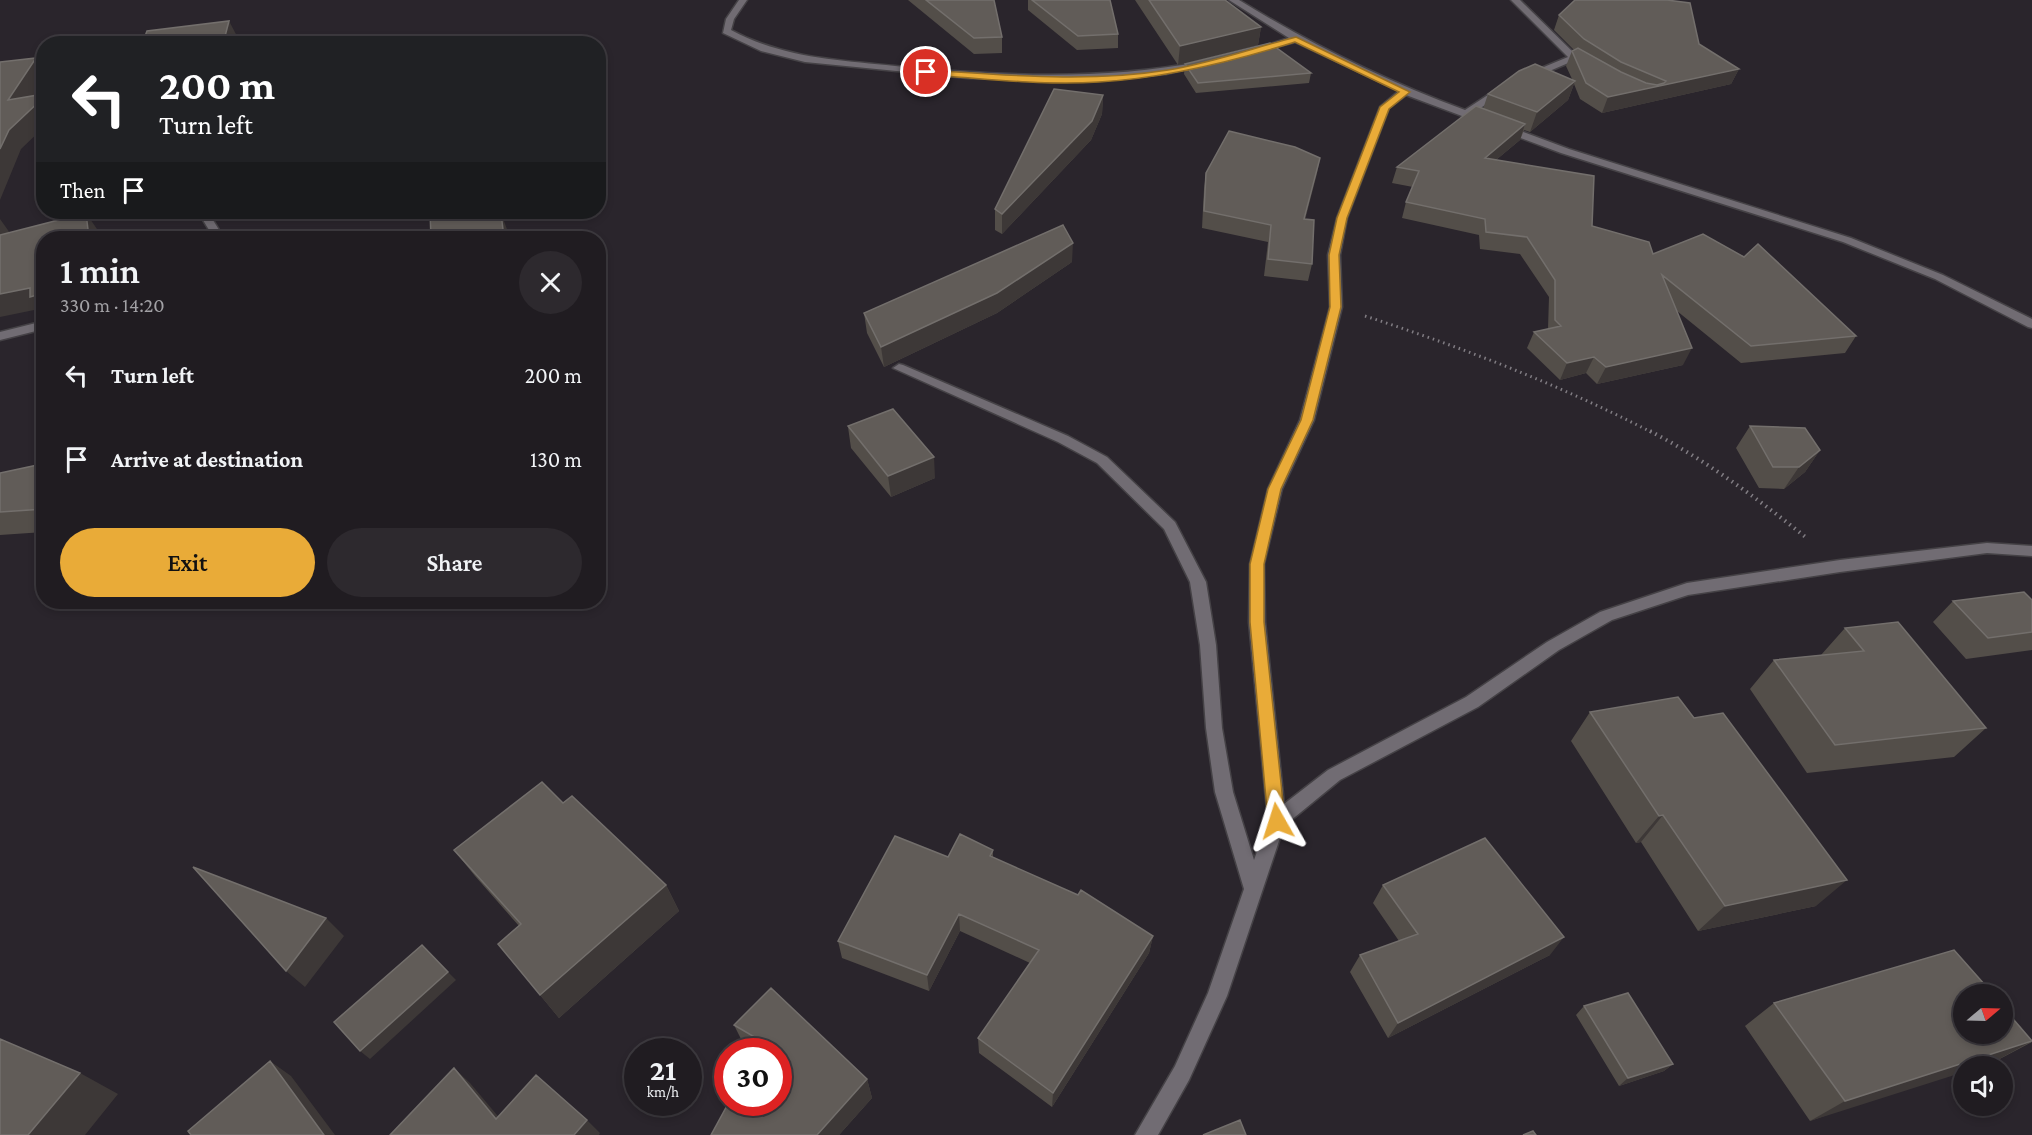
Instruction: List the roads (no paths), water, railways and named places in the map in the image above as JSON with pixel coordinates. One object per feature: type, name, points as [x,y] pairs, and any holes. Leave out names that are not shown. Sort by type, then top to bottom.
[{"type":"street","points":[[743,0],[730,19],[726,31],[755,46],[804,60],[926,72],[1032,79],[1098,80],[1168,72],[1211,63]]},
{"type":"street","points":[[1233,0],[1296,39],[1405,92],[1565,151],[1847,240],[1939,276],[2032,324]]},
{"type":"street","points":[[1515,0],[1574,58],[1592,69]]},
{"type":"street","points":[[1243,55],[1296,39]]},
{"type":"street","points":[[1466,114],[1506,87],[1574,58]]},
{"type":"street","points":[[1146,1135],[1182,1073],[1217,996],[1277,821],[1257,622],[1257,564],[1275,489],[1307,420],[1336,307],[1334,255],[1342,218],[1385,107],[1405,92]]},
{"type":"street","points":[[0,336],[36,328]]},
{"type":"street","points":[[899,368],[1064,439],[1102,460],[1170,526],[1198,582],[1208,645],[1214,728],[1224,792],[1254,889]]},
{"type":"street","points":[[1277,821],[1334,775],[1472,702],[1553,646],[1606,616],[1688,589],[1840,566],[1987,548],[2032,552]]}]
